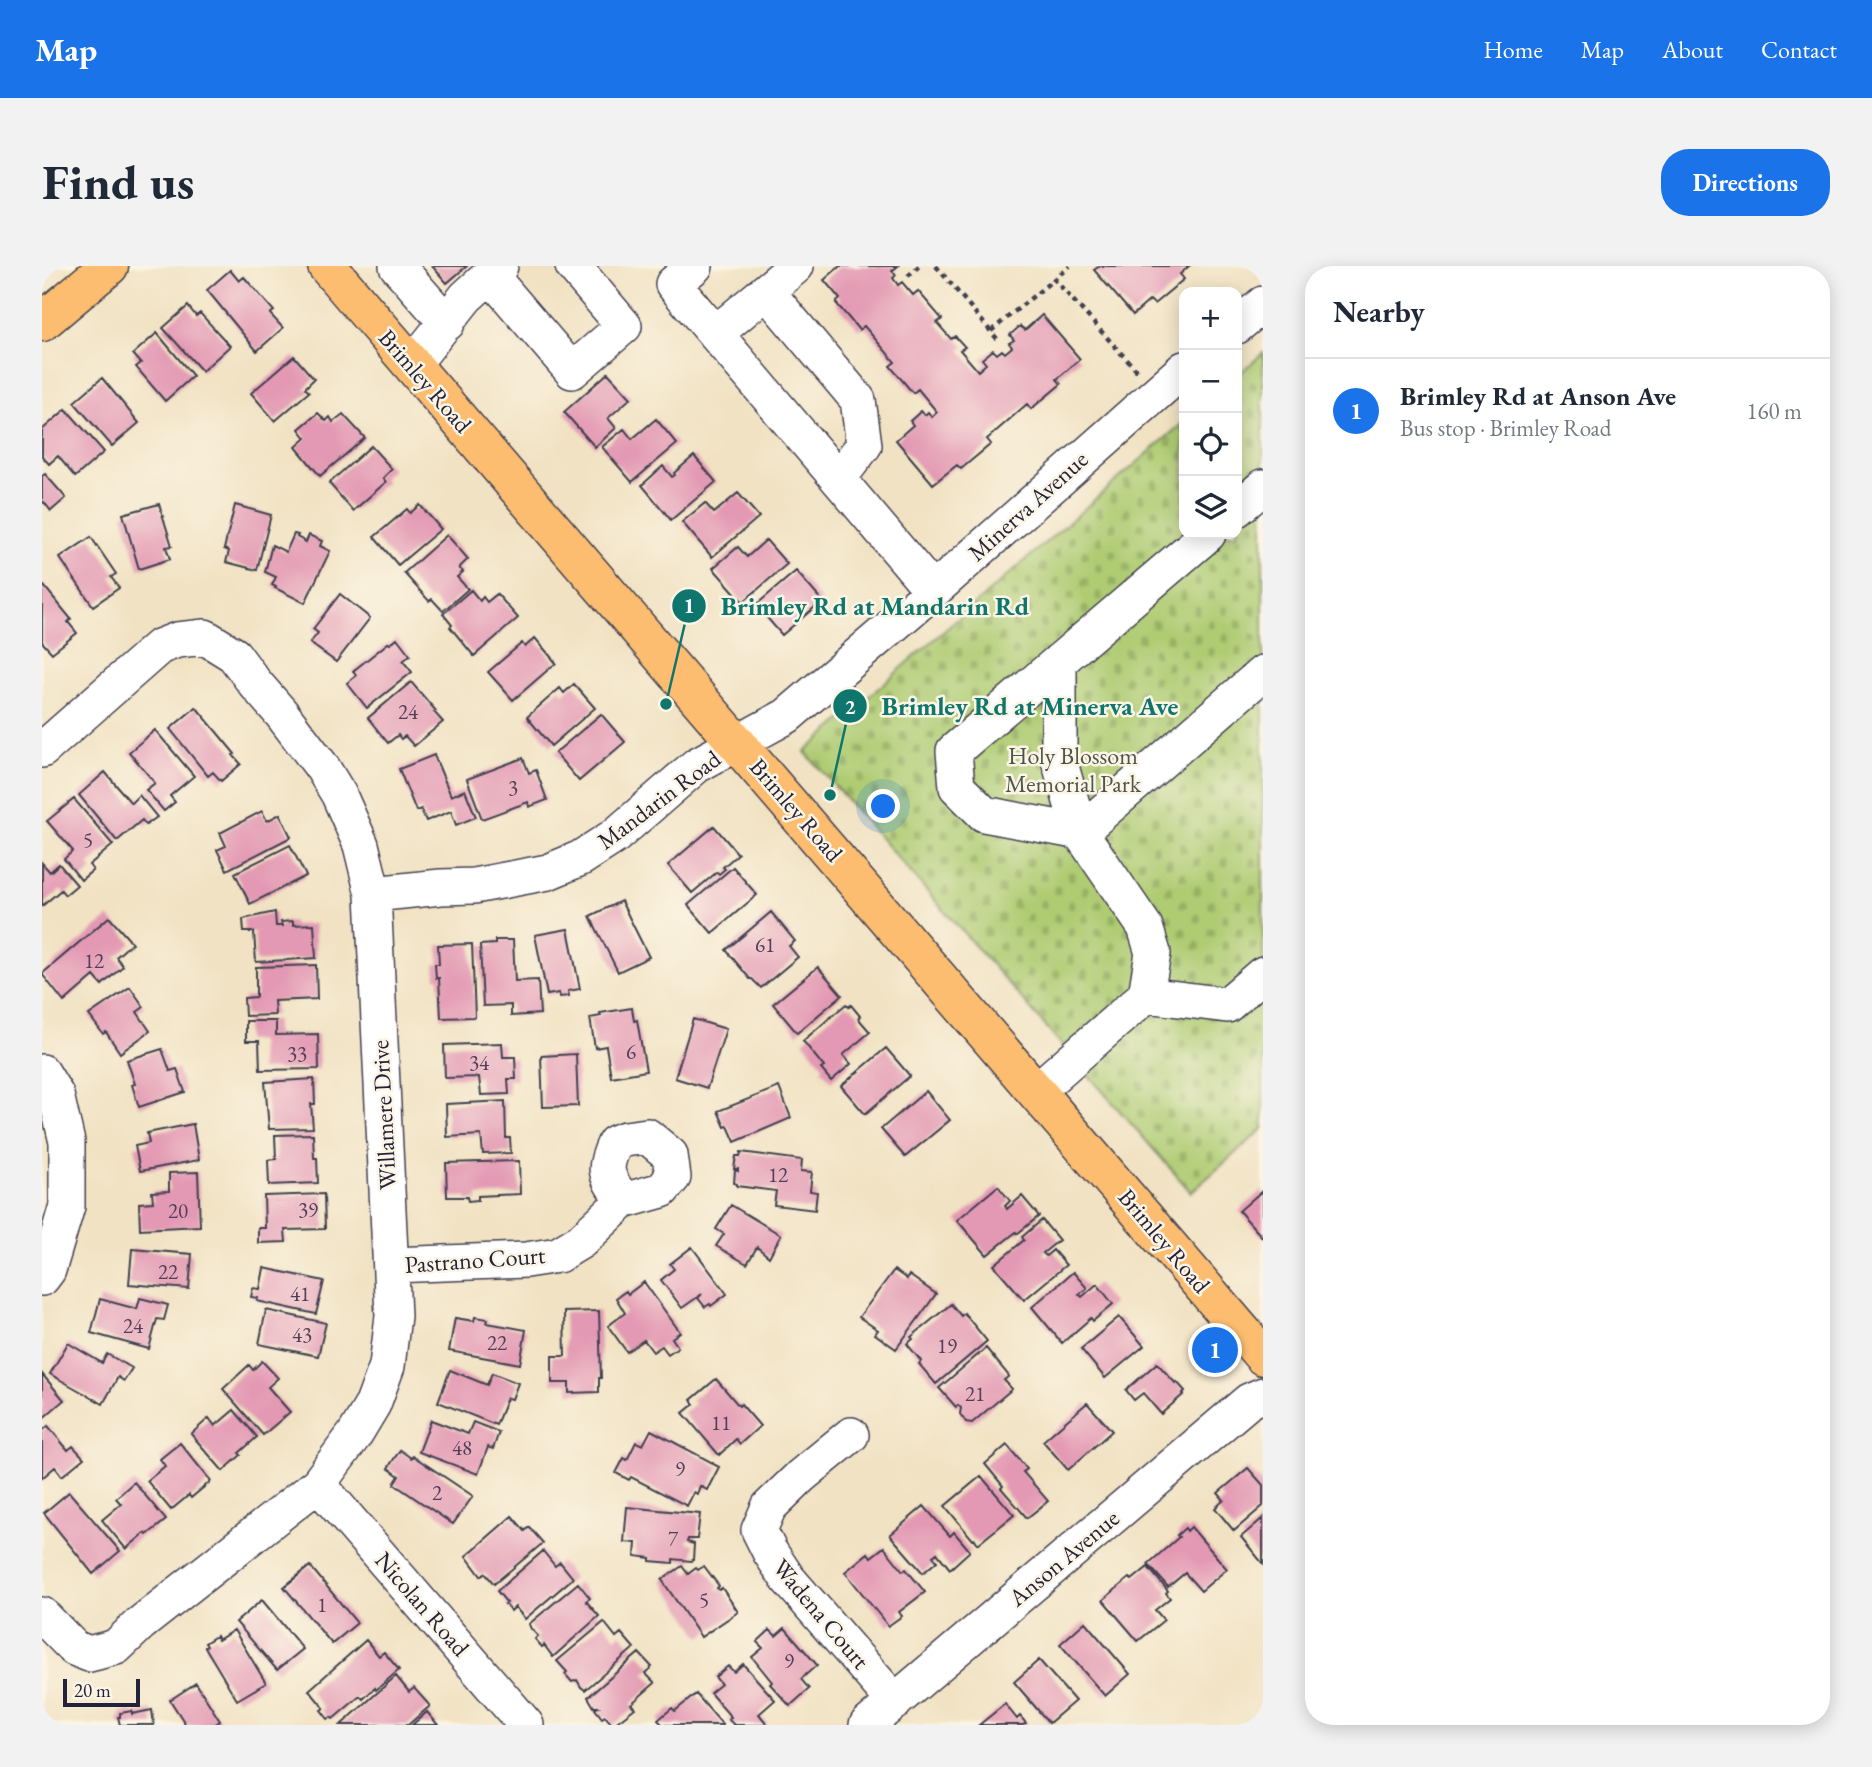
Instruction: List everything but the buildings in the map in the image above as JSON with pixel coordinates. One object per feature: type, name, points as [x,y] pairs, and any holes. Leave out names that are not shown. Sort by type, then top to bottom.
[{"type":"main road","points":[[42,321],[108,266]]},
{"type":"main road","name":"Brimley Road","points":[[327,266],[1263,1356]]},
{"type":"street","points":[[397,266],[447,323]]},
{"type":"street","points":[[412,365],[466,297],[495,271],[572,371],[624,326],[573,266]]},
{"type":"street","points":[[715,334],[796,266]]},
{"type":"street","points":[[675,272],[715,334],[933,591]]},
{"type":"street","points":[[766,292],[858,400],[864,445],[838,479]]},
{"type":"street","points":[[1242,322],[1263,304]]},
{"type":"street","name":"Minerva Avenue","points":[[738,743],[787,716],[1179,373]]},
{"type":"street","points":[[1242,505],[1263,487]]},
{"type":"street","points":[[1080,832],[984,814],[957,787],[954,751],[1202,539]]},
{"type":"street","name":"Willamere Drive","points":[[42,750],[159,647],[177,640],[205,637],[234,656],[281,713],[339,794],[361,845],[373,894],[393,1316],[387,1366],[373,1404],[355,1434],[318,1484],[140,1624],[116,1647],[89,1654],[74,1648],[42,1615]]},
{"type":"street","points":[[1036,1091],[1146,995],[1153,953],[1145,927],[1080,832],[1059,760],[1059,661]]},
{"type":"street","points":[[1080,832],[1263,673]]},
{"type":"street","name":"Mandarin Road","points":[[373,894],[474,886],[548,872],[580,858],[615,836],[697,765],[738,743]]},
{"type":"street","points":[[1146,995],[1227,1005],[1263,974]]},
{"type":"street","points":[[42,1072],[56,1095],[67,1142],[67,1206],[48,1270],[42,1278]]},
{"type":"street","name":"Pastrano Court","points":[[391,1265],[526,1260],[558,1255],[581,1241],[623,1201]]},
{"type":"street","name":"Anson Avenue","points":[[867,1725],[1249,1401],[1263,1395]]},
{"type":"street","name":"Wadena Court","points":[[851,1435],[801,1476],[769,1507],[759,1530],[788,1579],[895,1702]]},
{"type":"street","name":"Nicolan Road","points":[[318,1484],[526,1725]]},
{"type":"path","points":[[908,276],[919,266]]},
{"type":"path","points":[[936,266],[998,340]]},
{"type":"path","points":[[991,331],[1070,266]]},
{"type":"path","points":[[1053,278],[1138,373]]},
{"type":"green space","name":"Holy Blossom Memorial Park","points":[[1263,353],[1263,1129],[1191,1192],[805,752],[1179,426],[1179,539],[1242,539],[1242,372]]},
{"type":"place","name":"Brimley Rd at Mandarin Rd","points":[[666,704]]},
{"type":"place","name":"Brimley Rd at Minerva Ave","points":[[830,795]]},
{"type":"place","name":"Brimley Rd at Anson Ave","points":[[1215,1350]]}]
